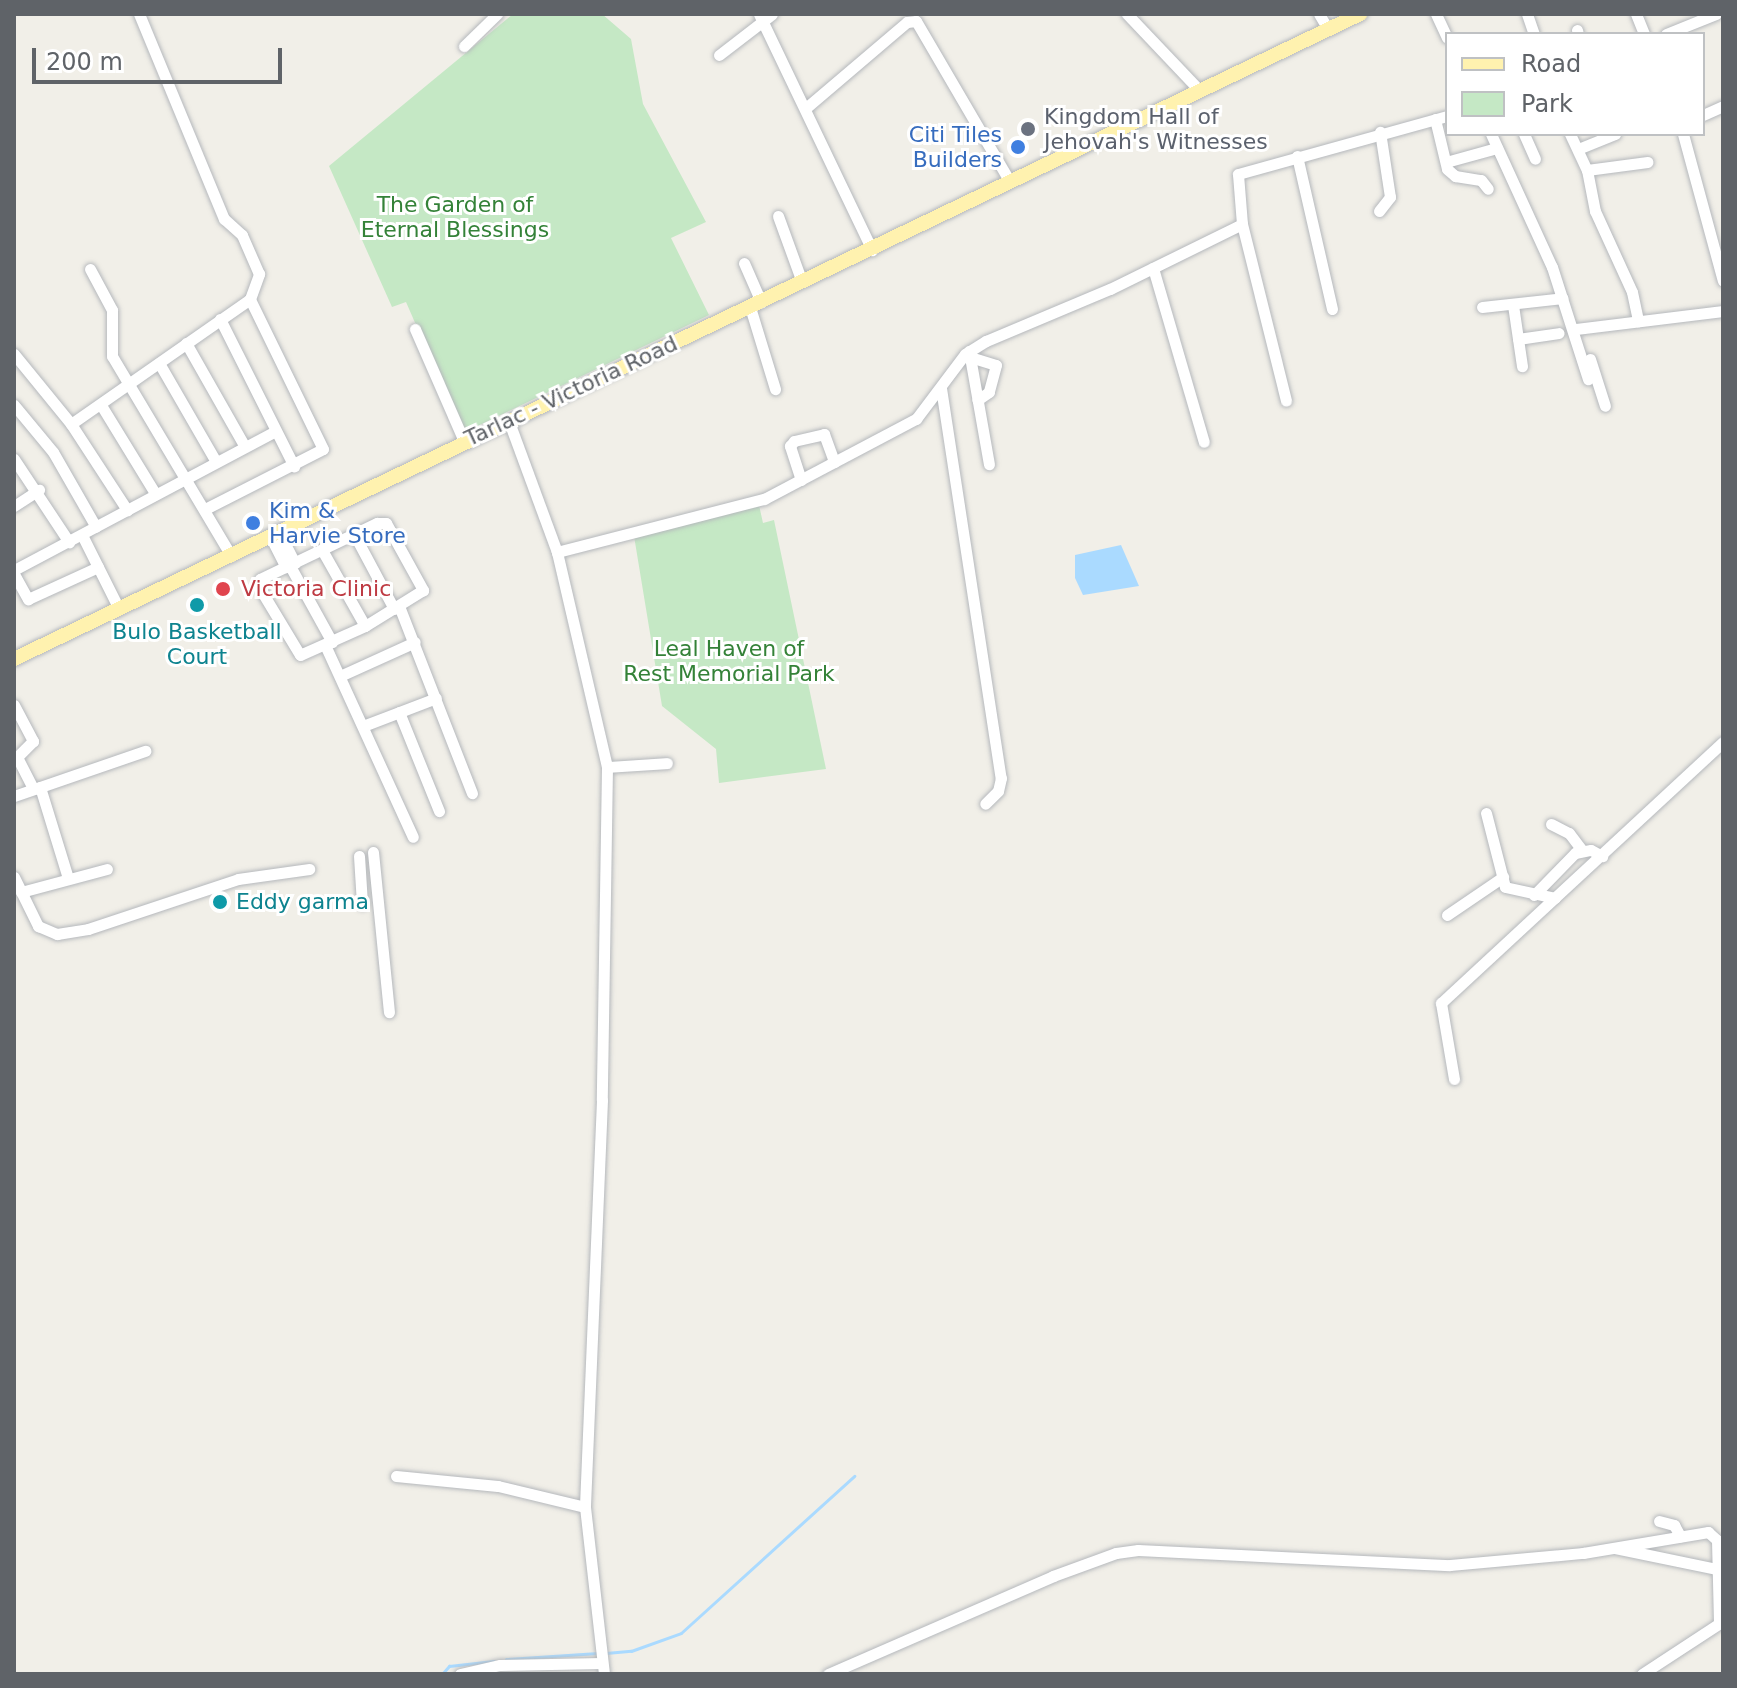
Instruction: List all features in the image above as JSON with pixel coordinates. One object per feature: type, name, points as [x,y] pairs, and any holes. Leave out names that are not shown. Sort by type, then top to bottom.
[{"type":"main road","name":"Tarlac - Victoria Road","points":[[15,656],[231,556],[508,419],[872,250],[1009,180],[1360,14]]},
{"type":"street","points":[[71,424],[250,299],[259,269],[242,235],[224,219],[139,14]]},
{"type":"street","points":[[464,46],[497,14]]},
{"type":"street","points":[[1127,14],[1199,90]]},
{"type":"street","points":[[1319,14],[1328,29]]},
{"type":"street","points":[[1436,14],[1445,34]]},
{"type":"street","points":[[1671,32],[1716,14]]},
{"type":"street","points":[[719,55],[766,16],[872,250]]},
{"type":"street","points":[[807,107],[907,22],[916,21],[1009,180]]},
{"type":"street","points":[[1286,401],[1242,224],[1235,176],[1380,132],[1441,118],[1446,162],[1455,176],[1481,180],[1488,189]]},
{"type":"street","points":[[1379,211],[1390,197],[1380,132]]},
{"type":"street","points":[[1492,136],[1578,329],[1605,406]]},
{"type":"street","points":[[1525,136],[1535,159]]},
{"type":"street","points":[[1571,136],[1587,170],[1595,211],[1632,292],[1638,321]]},
{"type":"street","points":[[1578,149],[1610,136]]},
{"type":"street","points":[[1684,136],[1723,281]]},
{"type":"street","points":[[1446,162],[1497,148]]},
{"type":"street","points":[[1297,156],[1332,309]]},
{"type":"street","points":[[1587,170],[1647,162]]},
{"type":"street","points":[[778,216],[802,282]]},
{"type":"street","points":[[557,552],[632,530],[709,517],[764,499],[916,419],[970,354],[1242,224]]},
{"type":"street","points":[[744,263],[775,389]]},
{"type":"street","points":[[1153,268],[1204,442]]},
{"type":"street","points":[[90,269],[112,310],[112,356],[207,508],[231,556]]},
{"type":"street","points":[[1482,307],[1563,298]]},
{"type":"street","points":[[207,508],[323,449],[250,299]]},
{"type":"street","points":[[1513,305],[1522,366]]},
{"type":"street","points":[[1578,329],[1723,311]]},
{"type":"street","points":[[220,319],[294,466]]},
{"type":"street","points":[[415,329],[464,441]]},
{"type":"street","points":[[1578,329],[1588,379]]},
{"type":"street","points":[[1518,339],[1559,333]]},
{"type":"street","points":[[186,343],[244,445]]},
{"type":"street","points":[[14,354],[71,424],[127,510]]},
{"type":"street","points":[[970,354],[996,365],[989,392],[977,400]]},
{"type":"street","points":[[970,354],[989,464]]},
{"type":"street","points":[[159,363],[215,460]]},
{"type":"street","points":[[941,388],[1001,778],[998,791],[985,804]]},
{"type":"street","points":[[14,405],[53,452],[96,527]]},
{"type":"street","points":[[101,405],[155,493]]},
{"type":"street","points":[[460,1674],[500,1665],[603,1669],[585,1507],[602,1100],[607,767],[557,552],[508,419]]},
{"type":"street","points":[[98,567],[28,599],[14,572],[185,476],[275,431]]},
{"type":"street","points":[[801,480],[790,446],[794,441],[824,434],[834,462]]},
{"type":"street","points":[[15,462],[39,490],[69,542]]},
{"type":"street","points":[[14,506],[39,490]]},
{"type":"street","points":[[386,523],[423,590],[365,626],[300,655],[259,587],[260,579],[322,550],[386,523]]},
{"type":"street","points":[[275,534],[329,643],[340,676],[413,837]]},
{"type":"street","points":[[354,534],[415,642],[472,793]]},
{"type":"street","points":[[82,535],[119,609]]},
{"type":"street","points":[[322,550],[365,626]]},
{"type":"street","points":[[340,676],[415,642]]},
{"type":"street","points":[[363,726],[436,698]]},
{"type":"street","points":[[14,705],[33,741],[17,757],[37,788],[68,878]]},
{"type":"street","points":[[399,712],[439,811]]},
{"type":"street","points":[[1454,1079],[1441,1003],[1723,742]]},
{"type":"street","points":[[14,796],[145,751]]},
{"type":"street","points":[[607,767],[667,763]]},
{"type":"street","points":[[1486,813],[1503,877],[1512,892],[1555,898]]},
{"type":"street","points":[[1551,824],[1569,833],[1582,850],[1602,856]]},
{"type":"street","points":[[1534,895],[1563,861],[1582,850]]},
{"type":"street","points":[[373,852],[389,1012]]},
{"type":"street","points":[[359,856],[362,904]]},
{"type":"street","points":[[21,892],[107,869]]},
{"type":"street","points":[[14,877],[38,926],[60,934],[238,879],[309,869]]},
{"type":"street","points":[[1447,915],[1503,877]]},
{"type":"street","points":[[396,1476],[498,1486],[585,1507]]},
{"type":"street","points":[[1659,1521],[1674,1525],[1680,1536]]},
{"type":"street","points":[[828,1674],[1116,1553],[1242,1553],[1450,1565],[1615,1548],[1680,1536],[1713,1534],[1721,1622],[1642,1674]]},
{"type":"street","points":[[1615,1548],[1623,1554],[1716,1569]]},
{"type":"green space","name":"The Garden of Eternal Blessings","points":[[513,14],[602,14],[631,39],[643,104],[706,222],[671,238],[709,315],[463,433],[406,302],[392,307],[329,166]]},
{"type":"green space","name":"Leal Haven of Rest Memorial Park","points":[[759,505],[763,523],[774,520],[826,769],[719,783],[716,749],[662,706],[634,536]]},
{"type":"water","points":[[1121,545],[1139,586],[1083,595],[1075,578],[1075,555]]},
{"type":"waterway","points":[[606,1653],[631,1651],[681,1633],[854,1476]]},
{"type":"waterway","points":[[506,1659],[598,1653]]},
{"type":"waterway","points":[[442,1674],[449,1666],[494,1661]]},
{"type":"place","name":"Kingdom Hall of Jehovah's Witnesses","points":[[1028,129]]},
{"type":"place","name":"Citi Tiles Builders","points":[[1018,147]]},
{"type":"place","name":"Kim & Harvie Store","points":[[253,523]]},
{"type":"place","name":"Victoria Clinic","points":[[223,589]]},
{"type":"place","name":"Bulo Basketball Court","points":[[197,605]]},
{"type":"place","name":"Eddy garma","points":[[220,902]]}]
